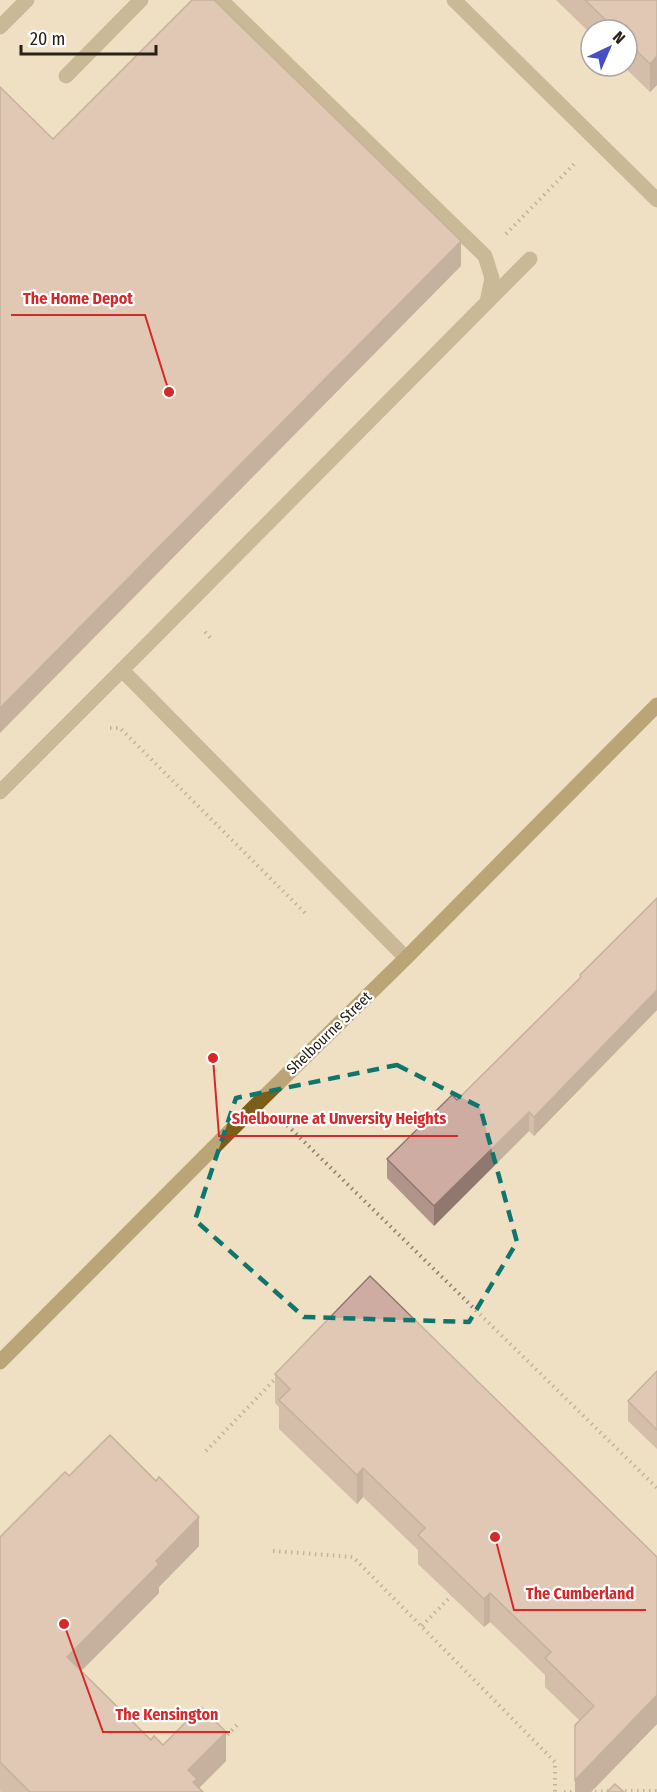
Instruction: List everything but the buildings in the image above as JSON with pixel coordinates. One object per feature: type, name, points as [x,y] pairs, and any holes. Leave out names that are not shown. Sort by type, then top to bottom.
[{"type":"main road","name":"Shelbourne Street","points":[[0,1362],[657,705]]},
{"type":"lane","points":[[0,27],[27,0]]},
{"type":"lane","points":[[66,76],[141,0]]},
{"type":"lane","points":[[221,0],[485,256],[492,278],[487,302]]},
{"type":"lane","points":[[454,0],[657,200]]},
{"type":"lane","points":[[0,792],[530,259]]},
{"type":"lane","points":[[122,670],[406,958]]},
{"type":"path","points":[[84,710],[104,731],[109,728],[120,728],[305,913]]},
{"type":"path","points":[[261,1100],[657,1488]]},
{"type":"path","points":[[206,1450],[282,1371]]},
{"type":"path","points":[[273,1551],[353,1557],[555,1762],[555,1792]]},
{"type":"path","points":[[422,1626],[462,1585]]},
{"type":"path","points":[[222,1740],[238,1724]]},
{"type":"path","points":[[564,1792],[657,1791]]},
{"type":"highlighted area","points":[[397,1065],[480,1107],[517,1242],[469,1322],[304,1317],[195,1220],[236,1098]]},
{"type":"place","name":"The Home Depot","points":[[169,392]]},
{"type":"place","name":"Shelbourne at Unversity Heights","points":[[213,1058]]},
{"type":"place","name":"The Cumberland","points":[[495,1537]]},
{"type":"place","name":"The Kensington","points":[[64,1624]]}]
